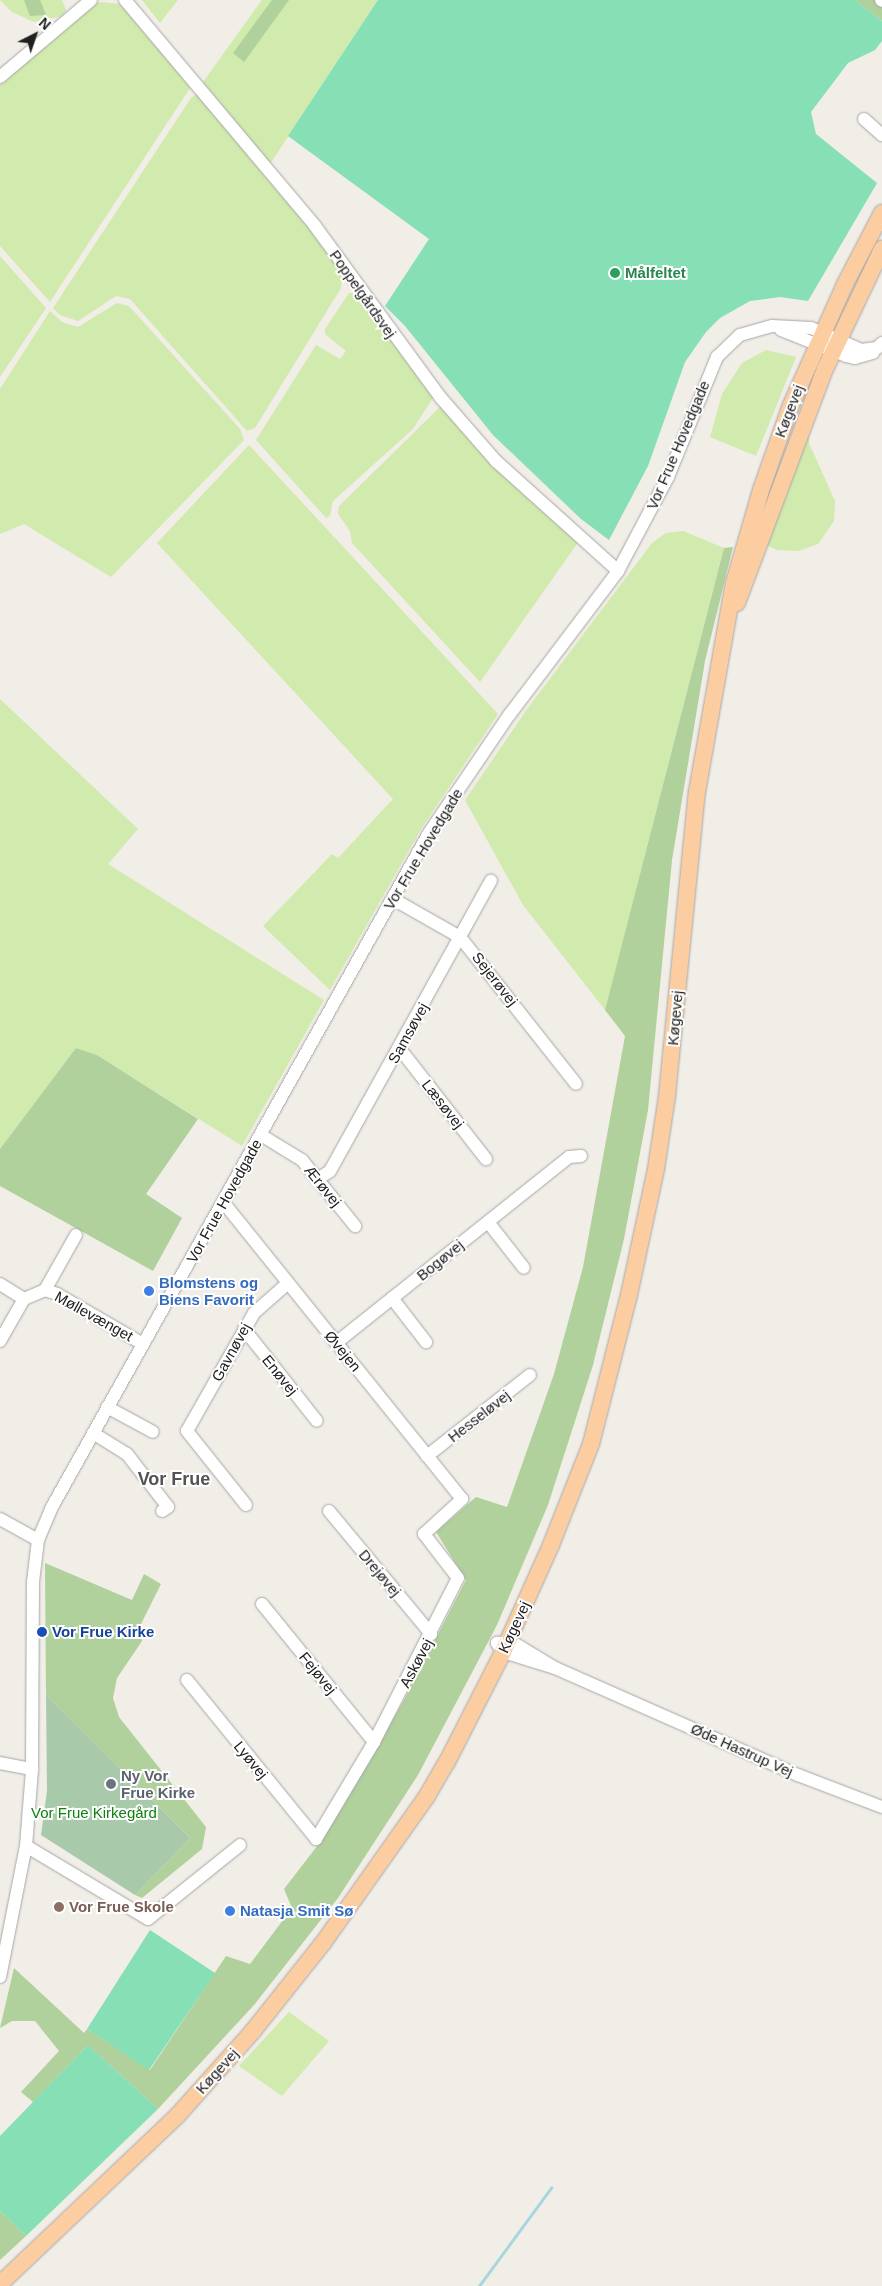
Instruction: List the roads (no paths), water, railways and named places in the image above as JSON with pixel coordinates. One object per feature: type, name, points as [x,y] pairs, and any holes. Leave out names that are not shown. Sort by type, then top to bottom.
[{"type":"main road","name":"Køgevej","points":[[0,2284],[138,2156],[214,2076],[312,1958],[401,1830],[502,1645],[597,1411],[627,1303],[656,1170],[667,1096],[697,792],[729,621],[734,583],[760,490],[820,338],[882,213]]},
{"type":"main road","name":"Køgevej","points":[[729,621],[744,588],[789,458],[835,345],[882,249]]},
{"type":"street","points":[[0,76],[91,0]]},
{"type":"street","name":"Poppelgårdsvej","points":[[125,0],[315,226],[441,398],[496,461],[618,571]]},
{"type":"street","points":[[864,119],[882,135]]},
{"type":"street","name":"Vor Frue Hovedgade","points":[[0,1977],[26,1846],[32,1769],[33,1582],[38,1540],[52,1507],[393,899],[464,780],[618,571],[668,477],[717,357],[740,335],[772,326],[820,338],[835,345],[861,350],[877,348],[882,344]]},
{"type":"street","name":"Samsøvej","points":[[318,1179],[330,1171],[400,1049],[491,881]]},
{"type":"street","name":"Sejerøvej","points":[[393,899],[460,937],[576,1084]]},
{"type":"street","name":"Læsøvej","points":[[400,1049],[486,1159]]},
{"type":"street","name":"Ærøvej","points":[[261,1135],[302,1160],[355,1226]]},
{"type":"street","name":"Bogøvej","points":[[336,1343],[569,1157],[581,1156]]},
{"type":"street","name":"Øvejen","points":[[224,1202],[462,1499]]},
{"type":"street","points":[[488,1222],[524,1268]]},
{"type":"street","name":"Møllevænget","points":[[24,1299],[45,1290],[76,1235]]},
{"type":"street","name":"Gavnøvej","points":[[246,1505],[187,1431],[244,1329],[263,1302],[288,1283]]},
{"type":"street","points":[[0,1284],[24,1299],[0,1341]]},
{"type":"street","name":"Møllevænget","points":[[45,1290],[57,1294],[143,1344]]},
{"type":"street","points":[[392,1298],[426,1342]]},
{"type":"street","name":"Enøvej","points":[[244,1329],[317,1421]]},
{"type":"street","name":"Hesseløvej","points":[[428,1456],[530,1375]]},
{"type":"street","points":[[108,1407],[153,1432]]},
{"type":"street","points":[[93,1433],[127,1454],[168,1507],[162,1511]]},
{"type":"street","name":"Askøvej","points":[[316,1839],[374,1742],[432,1634],[458,1578],[424,1534],[462,1499]]},
{"type":"street","name":"Drejøvej","points":[[329,1511],[432,1634]]},
{"type":"street","points":[[0,1520],[38,1540]]},
{"type":"street","name":"Fejøvej","points":[[262,1604],[374,1742]]},
{"type":"street","name":"Øde Hastrup Vej","points":[[502,1645],[798,1775],[882,1807]]},
{"type":"street","name":"Lyøvej","points":[[187,1680],[316,1839]]},
{"type":"street","points":[[0,1763],[32,1769]]},
{"type":"street","points":[[26,1846],[148,1919],[240,1845]]},
{"type":"waterway","points":[[479,2286],[551,2188]]},
{"type":"place","name":"Målfeltet","points":[[615,273]]},
{"type":"place","name":"Blomstens og Biens Favorit","points":[[149,1291]]},
{"type":"place","name":"Vor Frue Kirke","points":[[42,1632]]},
{"type":"place","name":"Ny Vor Frue Kirke","points":[[111,1784]]},
{"type":"place","name":"Vor Frue Skole","points":[[59,1907]]},
{"type":"place","name":"Natasja Smit Sø","points":[[230,1911]]},
{"type":"district","name":"Vor Frue","points":[[174,1479]]},
{"type":"park label","name":"Vor Frue Kirkegård","points":[[94,1813]]}]
